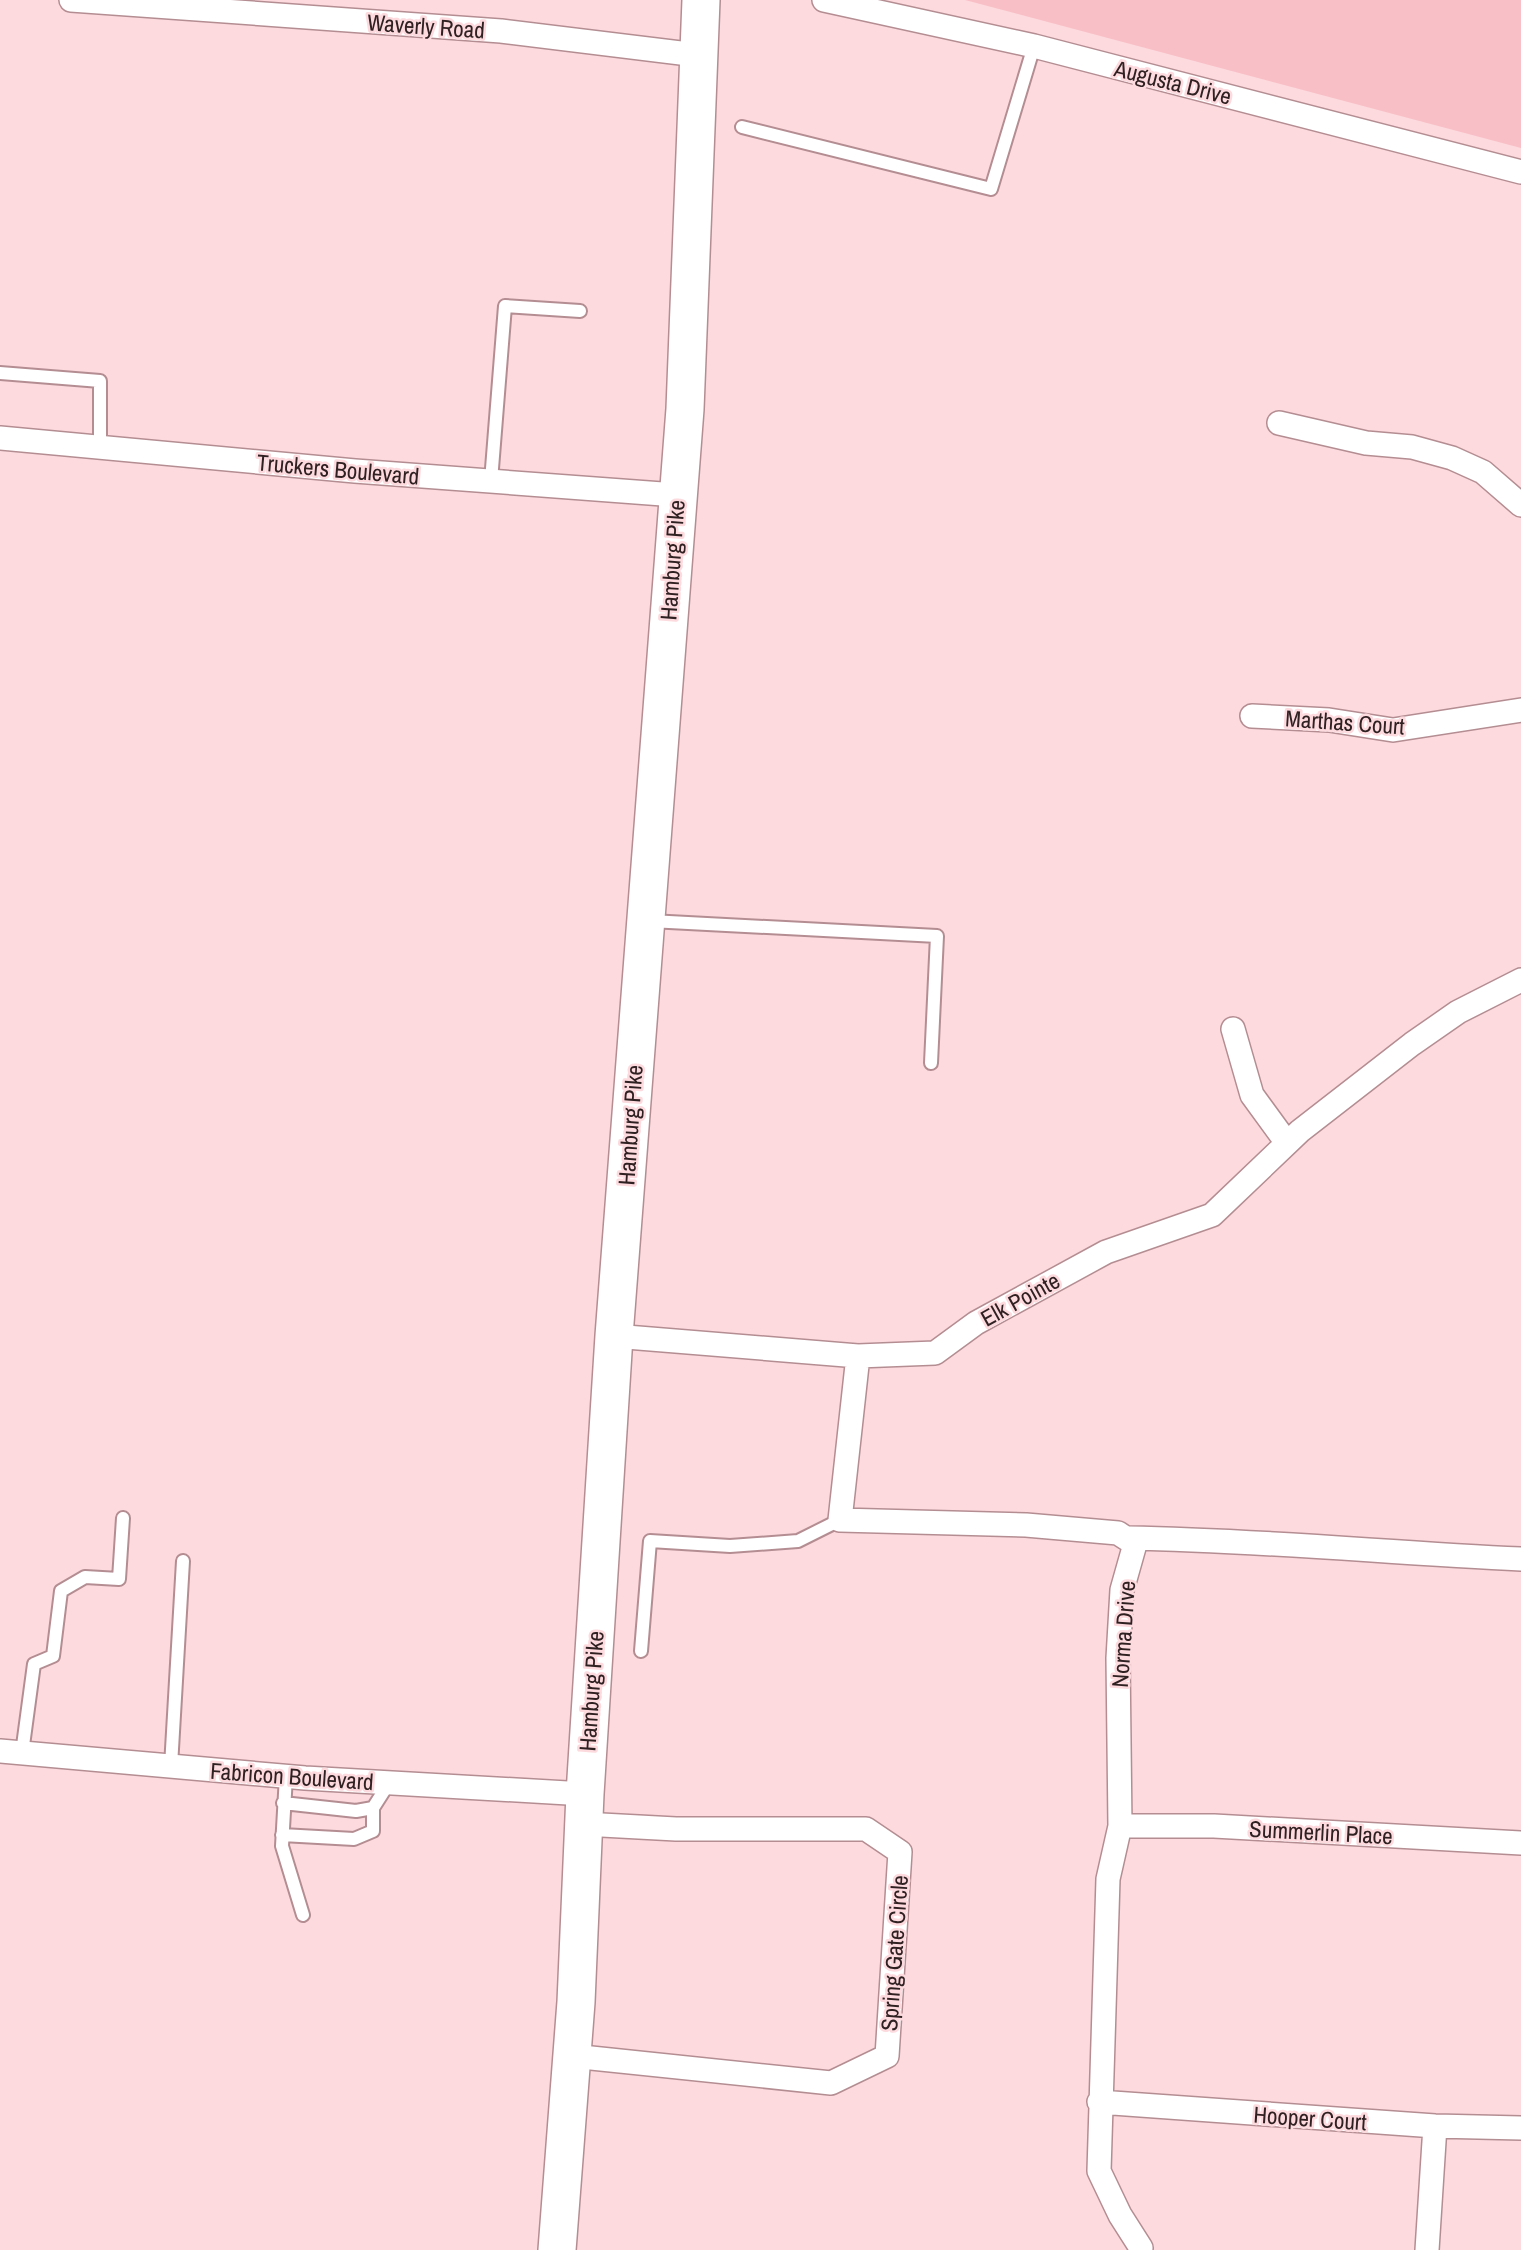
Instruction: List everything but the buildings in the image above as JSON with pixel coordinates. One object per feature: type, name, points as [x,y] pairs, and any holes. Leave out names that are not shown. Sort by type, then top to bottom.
[{"type":"main road","name":"Hamburg Pike","points":[[558,2250],[572,2056],[584,1809],[614,1336],[676,495],[685,409],[701,0]]},
{"type":"street","name":"Waverly Road","points":[[71,0],[501,32],[697,55]]},
{"type":"street","name":"Augusta Drive","points":[[824,0],[1034,46],[1521,172]]},
{"type":"street","points":[[1279,423],[1366,443],[1412,447],[1452,458],[1483,472],[1521,505]]},
{"type":"street","name":"Truckers Boulevard","points":[[0,438],[676,495]]},
{"type":"street","name":"Marthas Court","points":[[1252,716],[1329,720],[1393,730],[1521,710]]},
{"type":"street","name":"Elk Pointe","points":[[614,1336],[858,1356],[935,1353],[976,1323],[1106,1252],[1212,1214],[1287,1143],[1371,1076],[1458,1012],[1521,980]]},
{"type":"street","points":[[1233,1029],[1252,1095],[1287,1143]]},
{"type":"street","points":[[858,1356],[839,1520],[1026,1525],[1118,1533],[1129,1538],[1241,1540],[1350,1551],[1521,1559]]},
{"type":"street","name":"Norma Drive","points":[[1129,1538],[1135,1544],[1122,1590],[1118,1658],[1120,1826],[1108,1879],[1108,1944],[1099,2102],[1099,2171],[1120,2215],[1141,2248]]},
{"type":"street","name":"Fabricon Boulevard","points":[[11,1752],[389,1783],[584,1809]]},
{"type":"street","name":"Spring Gate Circle","points":[[572,2056],[831,2083],[887,2056],[898,1908],[900,1852],[866,1829],[676,1829],[584,1809]]},
{"type":"street","name":"Summerlin Place","points":[[1120,1826],[1214,1826],[1521,1843]]},
{"type":"street","name":"Hooper Court","points":[[1099,2102],[1435,2126],[1521,2129]]},
{"type":"street","points":[[1427,2250],[1435,2126]]},
{"type":"lane","points":[[742,127],[991,189],[1034,46]]},
{"type":"lane","points":[[491,481],[505,306],[580,311]]},
{"type":"lane","points":[[0,373],[100,381],[100,448]]},
{"type":"lane","points":[[646,921],[937,936],[930,1063]]},
{"type":"lane","points":[[11,1752],[34,1664],[53,1656],[61,1591],[85,1577],[119,1579],[123,1518]]},
{"type":"lane","points":[[641,1651],[650,1541],[730,1546],[798,1541],[839,1520]]},
{"type":"lane","points":[[171,1766],[183,1561]]},
{"type":"lane","points":[[286,1776],[282,1846],[303,1915]]},
{"type":"lane","points":[[282,1835],[354,1839],[373,1830],[373,1808],[389,1783]]},
{"type":"lane","points":[[283,1803],[356,1811],[373,1808]]},
{"type":"shaded area","points":[[965,0],[1521,0],[1521,148]]}]
